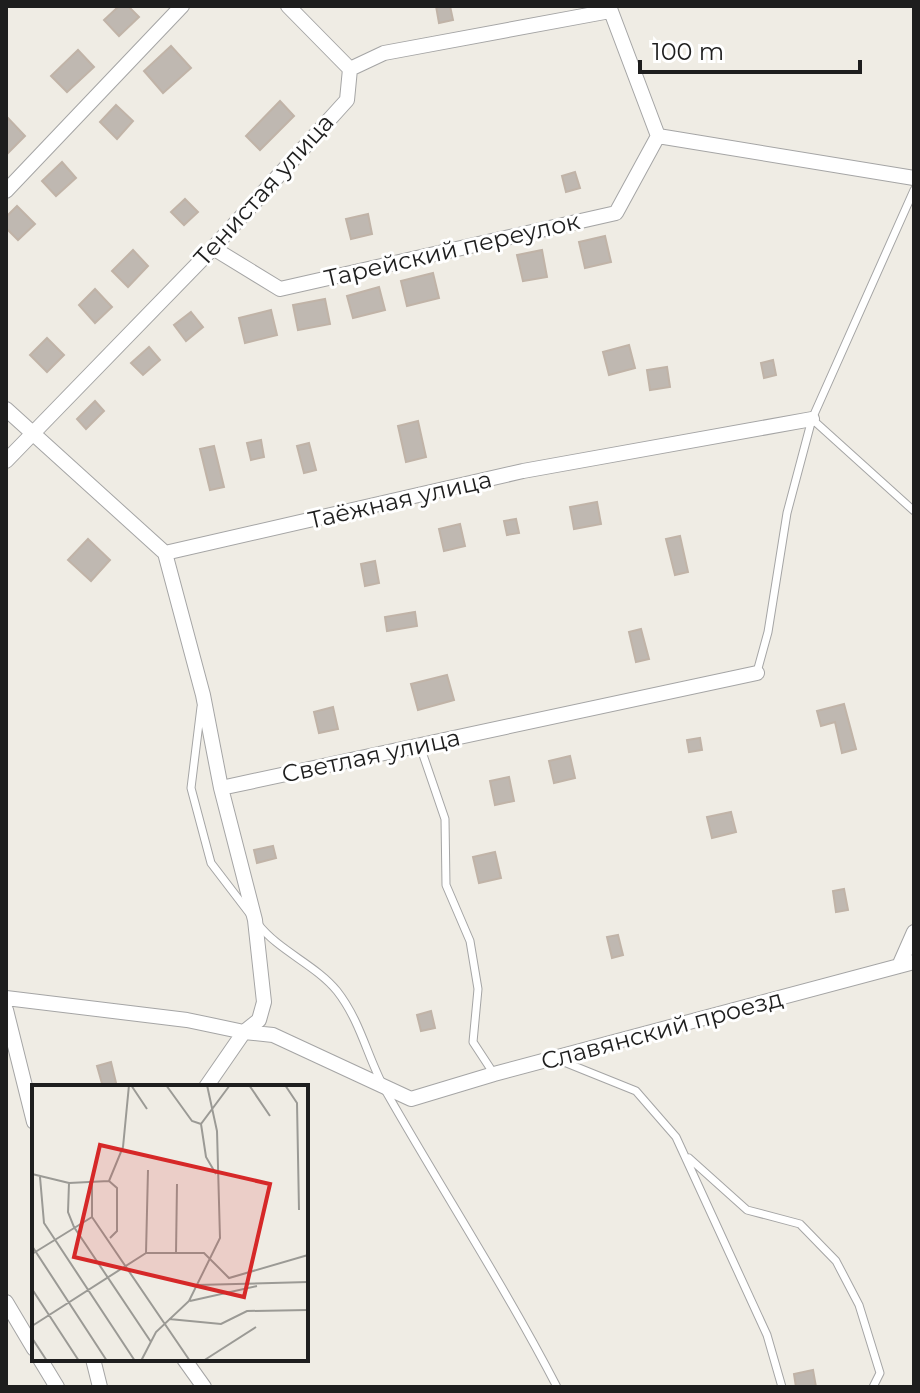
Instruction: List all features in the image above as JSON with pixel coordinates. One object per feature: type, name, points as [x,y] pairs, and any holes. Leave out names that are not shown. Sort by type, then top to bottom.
[{"type":"street","points":[[6,191],[182,6]]},
{"type":"street","points":[[288,6],[350,69],[384,53],[610,8],[658,136],[914,178]]},
{"type":"street","name":"Тенистая улица","points":[[6,461],[213,248],[347,100],[350,69]]},
{"type":"street","name":"Тарейский переулок","points":[[213,248],[280,289],[616,213],[658,136]]},
{"type":"street","points":[[6,409],[165,553],[203,695],[221,788],[255,920],[264,1002],[259,1020],[244,1032],[207,1085]]},
{"type":"street","name":"Таёжная улица","points":[[165,553],[523,471],[812,419]]},
{"type":"street","name":"Светлая улица","points":[[221,788],[757,673]]},
{"type":"street","points":[[906,964],[914,932]]},
{"type":"street","name":"Славянский проезд","points":[[383,1087],[411,1099],[906,964]]},
{"type":"street","points":[[6,998],[187,1020],[273,1035],[383,1087]]},
{"type":"street","points":[[6,1010],[32,1114]]},
{"type":"street","points":[[6,1302],[32,1346]]},
{"type":"street","points":[[41,1361],[57,1387]]},
{"type":"street","points":[[94,1361],[100,1387]]},
{"type":"street","points":[[185,1361],[204,1387]]},
{"type":"lane","points":[[757,673],[768,632],[787,513],[812,419],[914,190]]},
{"type":"lane","points":[[812,419],[914,511]]},
{"type":"lane","points":[[203,695],[191,788],[211,863],[262,929],[335,989],[359,1024],[383,1087],[517,1309],[557,1387]]},
{"type":"lane","points":[[420,746],[445,819],[446,885],[470,941],[478,989],[473,1042],[494,1074]]},
{"type":"lane","points":[[557,1059],[636,1091],[676,1137],[767,1335],[782,1387]]},
{"type":"lane","points":[[685,1154],[747,1210],[800,1224],[836,1261],[859,1305],[880,1373],[873,1387]]},
{"type":"building","points":[[119,6],[128,6],[139,17],[119,36],[104,20]]},
{"type":"building","points":[[436,6],[450,6],[453,20],[439,23]]},
{"type":"building","points":[[171,46],[191,68],[163,93],[144,71]]},
{"type":"building","points":[[78,50],[94,67],[67,92],[51,76]]},
{"type":"building","points":[[280,101],[294,116],[260,150],[246,136]]},
{"type":"building","points":[[116,105],[133,121],[117,139],[100,122]]},
{"type":"building","points":[[6,116],[25,136],[6,155]]},
{"type":"building","points":[[62,162],[76,178],[56,196],[42,181]]},
{"type":"building","points":[[575,172],[580,188],[566,192],[562,176]]},
{"type":"building","points":[[185,199],[198,212],[184,225],[171,212]]},
{"type":"building","points":[[17,206],[35,224],[18,240],[6,228],[6,217]]},
{"type":"building","points":[[368,214],[372,234],[351,239],[346,219]]},
{"type":"building","points":[[605,236],[611,262],[585,268],[579,242]]},
{"type":"building","points":[[133,250],[148,266],[128,287],[112,271]]},
{"type":"building","points":[[542,250],[547,277],[523,281],[517,255]]},
{"type":"building","points":[[433,273],[439,298],[407,306],[401,281]]},
{"type":"building","points":[[379,287],[385,310],[353,318],[347,296]]},
{"type":"building","points":[[95,289],[112,307],[95,323],[79,305]]},
{"type":"building","points":[[325,299],[330,324],[298,330],[293,305]]},
{"type":"building","points":[[271,310],[277,335],[245,343],[239,318]]},
{"type":"building","points":[[191,312],[203,327],[186,341],[174,325]]},
{"type":"building","points":[[47,338],[64,355],[47,372],[30,355]]},
{"type":"building","points":[[629,345],[635,368],[609,375],[603,352]]},
{"type":"building","points":[[149,347],[160,360],[143,375],[131,363]]},
{"type":"building","points":[[773,360],[776,375],[764,378],[761,363]]},
{"type":"building","points":[[667,367],[670,387],[650,390],[647,370]]},
{"type":"building","points":[[95,401],[104,411],[86,429],[77,419]]},
{"type":"building","points":[[418,421],[426,457],[406,462],[398,426]]},
{"type":"building","points":[[261,440],[264,457],[251,460],[247,443]]},
{"type":"building","points":[[309,443],[316,470],[304,473],[297,446]]},
{"type":"building","points":[[214,446],[224,487],[210,490],[200,449]]},
{"type":"building","points":[[597,502],[601,524],[574,529],[570,507]]},
{"type":"building","points":[[516,519],[519,533],[507,535],[504,521]]},
{"type":"building","points":[[460,524],[465,546],[444,551],[439,529]]},
{"type":"building","points":[[680,536],[688,572],[675,575],[666,539]]},
{"type":"building","points":[[88,539],[110,560],[91,581],[68,560]]},
{"type":"building","points":[[375,561],[379,583],[365,586],[361,564]]},
{"type":"building","points":[[415,612],[417,626],[387,631],[385,617]]},
{"type":"building","points":[[641,629],[649,659],[636,662],[629,632]]},
{"type":"building","points":[[447,675],[454,700],[418,710],[411,684]]},
{"type":"building","points":[[844,704],[856,749],[842,753],[835,722],[821,726],[817,711]]},
{"type":"building","points":[[333,707],[338,729],[319,733],[314,712]]},
{"type":"building","points":[[700,738],[702,750],[689,752],[687,740]]},
{"type":"building","points":[[570,756],[575,778],[554,783],[549,761]]},
{"type":"building","points":[[509,777],[514,801],[495,805],[490,781]]},
{"type":"building","points":[[731,812],[736,832],[712,838],[707,817]]},
{"type":"building","points":[[273,846],[276,858],[257,863],[254,850]]},
{"type":"building","points":[[495,852],[501,878],[479,883],[473,857]]},
{"type":"building","points":[[844,889],[848,910],[836,912],[833,891]]},
{"type":"building","points":[[618,935],[623,955],[612,958],[607,937]]},
{"type":"building","points":[[431,1011],[435,1028],[421,1031],[417,1015]]},
{"type":"building","points":[[111,1062],[117,1085],[102,1085],[97,1066]]},
{"type":"building","points":[[813,1370],[816,1387],[796,1387],[794,1374]]}]
